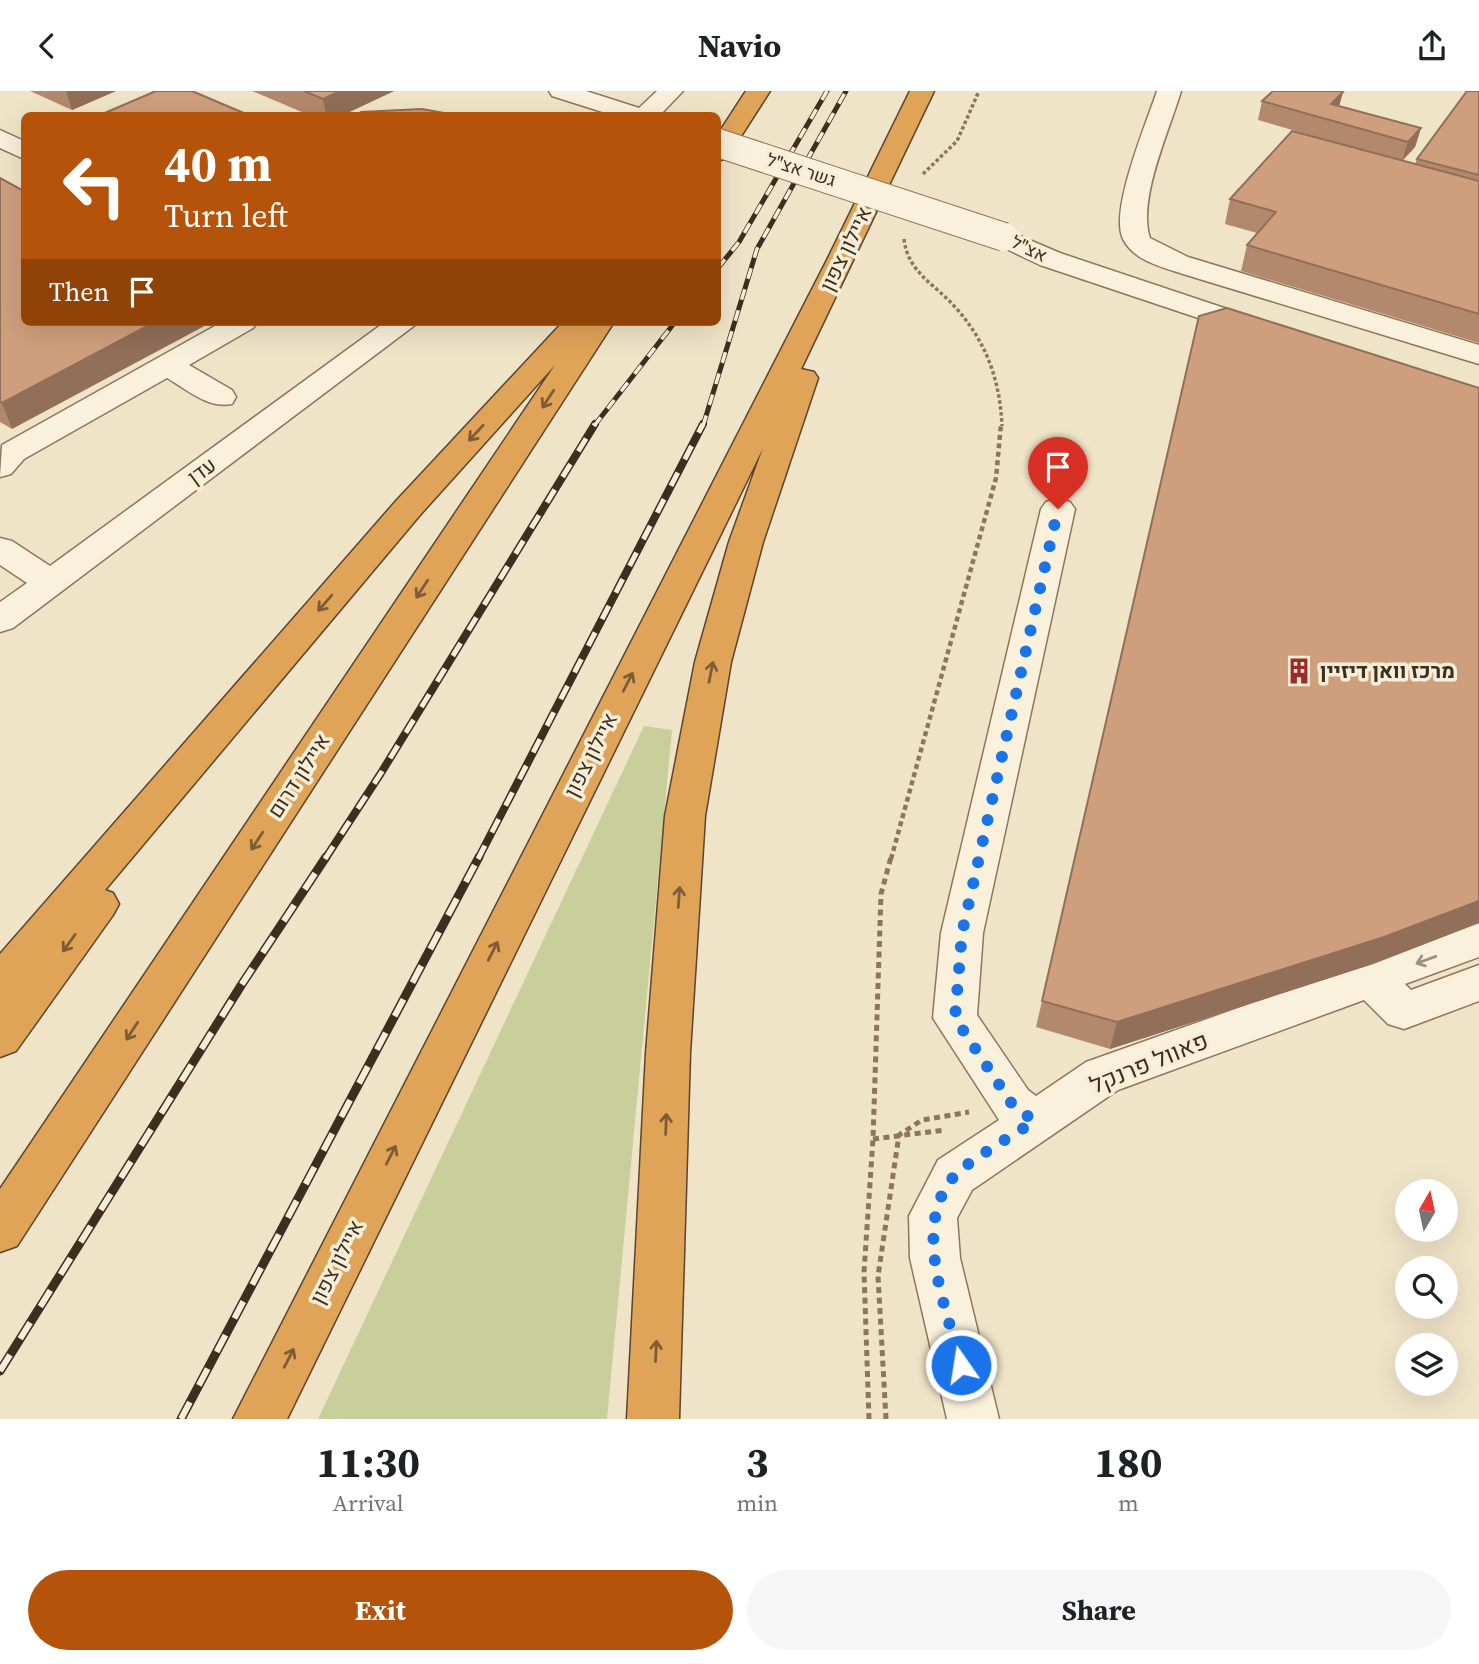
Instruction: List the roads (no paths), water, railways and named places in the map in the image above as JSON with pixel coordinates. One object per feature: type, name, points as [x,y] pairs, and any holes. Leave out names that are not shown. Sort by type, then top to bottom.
[{"type":"highway","points":[[721,148],[758,91]]},
{"type":"highway","name":"איילון צפון","points":[[259,1419],[863,215],[922,91]]},
{"type":"highway","points":[[653,1419],[668,1053],[685,816],[713,661],[746,542],[863,215]]},
{"type":"highway","points":[[0,984],[283,650],[417,498],[575,326]]},
{"type":"highway","name":"איילון דרום","points":[[0,1230],[596,326]]},
{"type":"highway","points":[[0,1038],[283,650]]},
{"type":"street","points":[[561,91],[626,112]]},
{"type":"street","points":[[649,112],[671,91]]},
{"type":"street","points":[[1169,91],[1135,198],[1132,220],[1136,239],[1160,257],[1479,355]]},
{"type":"street","points":[[0,138],[21,149]]},
{"type":"street","name":"גשר אצ\"ל","points":[[721,144],[1004,237]]},
{"type":"street","name":"אצ\"ל","points":[[1004,237],[1050,260],[1193,310],[1284,336]]},
{"type":"street","name":"אצ\"ל","points":[[1193,310],[1479,380]]},
{"type":"street","points":[[3,454],[236,326]]},
{"type":"street","name":"עדן","points":[[0,620],[385,326]]},
{"type":"street","points":[[167,365],[221,397]]},
{"type":"street","points":[[1034,1121],[1012,1104],[955,1018],[962,933],[1058,509]]},
{"type":"street","points":[[0,549],[49,582]]},
{"type":"street","name":"פאוול פרנקל","points":[[973,1419],[935,1258],[933,1216],[955,1175],[1102,1076],[1372,972],[1479,940]]},
{"type":"street","points":[[1372,972],[1404,1011],[1479,983]]},
{"type":"railway","points":[[721,264],[739,242],[827,91]]},
{"type":"railway","points":[[703,426],[757,249],[846,91]]},
{"type":"railway","points":[[594,426],[672,326]]},
{"type":"railway","points":[[325,859],[381,773],[595,424]]},
{"type":"railway","points":[[478,859],[703,424]]},
{"type":"railway","points":[[0,1371],[242,984],[326,857]]},
{"type":"railway","points":[[181,1419],[479,857]]},
{"type":"place","name":"מרכז וואן דיזיין","points":[[1299,671]]}]
